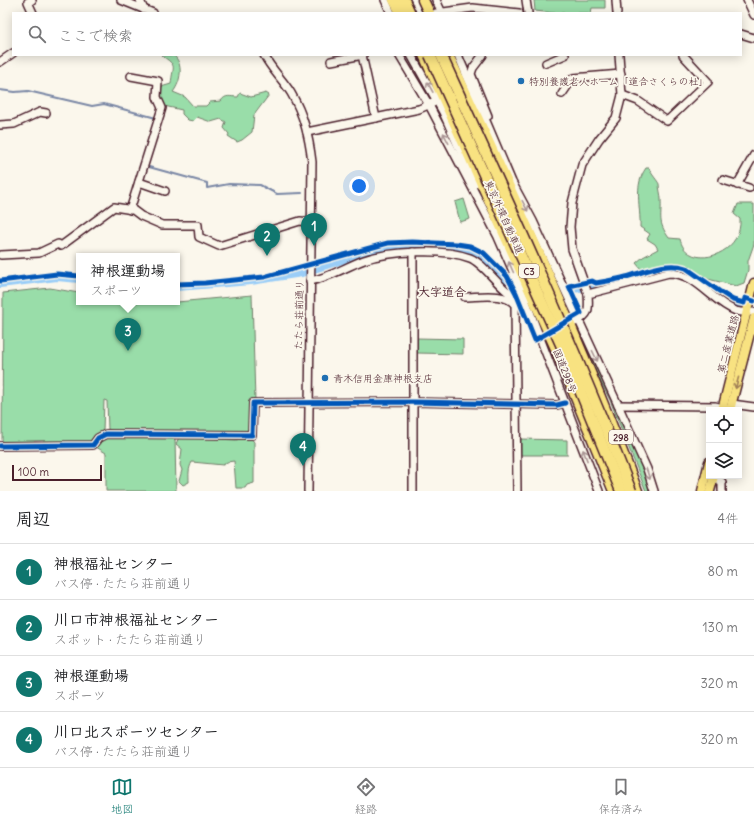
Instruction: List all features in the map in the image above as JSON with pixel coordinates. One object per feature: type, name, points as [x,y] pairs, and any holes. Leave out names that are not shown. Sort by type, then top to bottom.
[{"type":"highway","points":[[404,0],[410,12]]},
{"type":"highway","points":[[416,0],[422,12]]},
{"type":"highway","points":[[429,3],[437,12]]},
{"type":"highway","name":"国道298号","points":[[424,56],[523,273],[575,394],[614,491]]},
{"type":"highway","name":"東京外環自動車道","points":[[430,56],[564,351],[621,491]]},
{"type":"highway","name":"東京外環自動車道","points":[[441,56],[538,267],[631,491]]},
{"type":"highway","name":"298","points":[[449,56],[596,384],[614,421],[643,491]]},
{"type":"highway","name":"298","points":[[596,384],[637,491]]},
{"type":"highway","name":"298","points":[[575,394],[610,491]]},
{"type":"main road","name":"第二産業道路","points":[[727,407],[750,312],[754,283]]},
{"type":"main road","name":"第二産業道路","points":[[727,407],[754,318]]},
{"type":"main road","points":[[702,491],[706,474]]},
{"type":"main road","points":[[710,491],[713,479]]},
{"type":"street","points":[[121,0],[150,12]]},
{"type":"street","points":[[140,0],[144,10]]},
{"type":"street","points":[[385,0],[398,8]]},
{"type":"street","points":[[526,0],[528,12]]},
{"type":"street","points":[[616,0],[617,12]]},
{"type":"street","points":[[747,0],[754,15]]},
{"type":"street","points":[[30,1],[33,12]]},
{"type":"street","points":[[445,12],[473,8],[510,12]]},
{"type":"street","points":[[742,34],[754,38]]},
{"type":"street","points":[[0,62],[12,55]]},
{"type":"street","name":"たたら荘前通り","points":[[265,56],[291,93],[307,132],[312,170],[308,491]]},
{"type":"street","points":[[331,61],[357,56]]},
{"type":"street","points":[[362,56],[376,118]]},
{"type":"street","points":[[400,56],[431,104],[498,237]]},
{"type":"street","points":[[412,56],[443,112],[525,299],[545,340],[566,403],[599,491]]},
{"type":"street","points":[[458,56],[512,182],[532,221],[574,322],[618,405],[647,469],[654,491]]},
{"type":"street","points":[[481,56],[473,68],[470,76],[508,163],[512,182]]},
{"type":"street","points":[[546,63],[563,56]]},
{"type":"street","points":[[574,322],[586,315],[588,310],[588,294],[572,250],[570,227],[572,203],[582,164],[616,118],[622,95],[619,56]]},
{"type":"street","points":[[622,95],[638,101],[666,121],[708,82],[684,56]]},
{"type":"street","points":[[562,94],[573,78],[621,74]]},
{"type":"street","points":[[130,210],[162,108],[157,97],[158,81],[131,76]]},
{"type":"street","points":[[307,132],[376,118],[431,104]]},
{"type":"street","points":[[0,125],[14,124],[40,112],[46,112]]},
{"type":"street","points":[[737,184],[754,155]]},
{"type":"street","points":[[723,180],[749,188]]},
{"type":"street","points":[[139,182],[165,191]]},
{"type":"street","points":[[0,255],[39,253],[58,244],[61,246],[99,220],[110,208],[114,207],[130,210],[162,225],[198,225],[199,237],[219,246],[300,221],[311,222]]},
{"type":"street","points":[[310,279],[327,276],[364,260],[382,255],[414,252],[468,257],[477,262],[512,295],[525,299]]},
{"type":"street","points":[[413,491],[414,252]]},
{"type":"street","points":[[588,294],[634,283],[663,274],[675,273],[691,280],[726,306],[736,311],[750,312]]},
{"type":"street","points":[[465,297],[498,297],[514,303],[515,305],[517,491]]},
{"type":"street","points":[[0,446],[92,445],[98,438],[106,434],[252,435],[253,403],[413,402],[557,405],[566,403]]},
{"type":"street","points":[[618,405],[721,407]]},
{"type":"street","points":[[742,407],[754,407]]},
{"type":"street","points":[[718,479],[722,482],[722,491]]},
{"type":"green space","points":[[534,0],[605,0],[605,8],[592,8],[591,12],[535,11]]},
{"type":"green space","points":[[162,56],[174,56],[179,63],[180,73],[178,83],[173,92],[185,97],[193,106],[206,106],[210,102],[221,101],[226,97],[238,97],[240,93],[251,97],[266,93],[269,95],[254,115],[252,132],[237,142],[228,136],[229,134],[224,128],[226,122],[221,119],[211,122],[197,117],[193,121],[188,120],[182,114],[182,110],[164,106],[160,97],[161,87],[171,84],[173,66]]},
{"type":"green space","points":[[646,168],[649,168],[659,184],[661,199],[661,223],[665,232],[669,238],[680,239],[685,249],[693,255],[703,257],[714,255],[724,250],[733,242],[739,232],[740,219],[734,214],[738,204],[754,204],[754,244],[748,261],[748,270],[744,283],[736,286],[708,279],[681,263],[665,264],[646,270],[641,269],[636,263],[643,257],[658,249],[655,244],[647,239],[650,234],[640,227],[638,197],[640,182]]},
{"type":"green space","points":[[464,199],[470,219],[460,222],[455,202]]},
{"type":"green space","points":[[50,288],[76,292],[76,305],[180,305],[180,302],[252,295],[255,401],[250,401],[250,428],[246,432],[111,431],[108,429],[107,401],[104,400],[103,431],[89,443],[5,445],[2,440],[3,293]]},
{"type":"green space","points":[[576,327],[583,337],[639,458],[651,491],[646,491],[610,400],[580,341]]},
{"type":"green space","points":[[416,338],[463,339],[463,354],[417,353]]},
{"type":"green space","points":[[103,437],[175,438],[176,491],[106,491],[106,453],[96,447]]},
{"type":"green space","points":[[179,437],[236,440],[250,437],[254,442],[254,483],[247,485],[245,488],[236,488],[234,461],[227,462],[223,465],[192,462],[189,470],[189,482],[183,485],[179,481],[182,470],[180,465],[182,449],[176,444]]},
{"type":"green space","points":[[520,439],[567,440],[567,455],[520,455]]},
{"type":"waterway","points":[[0,90],[15,92],[28,91],[92,106],[104,104],[156,118]]},
{"type":"waterway","points":[[149,167],[207,183],[207,188],[229,184],[260,185],[277,194],[302,193]]},
{"type":"waterway","points":[[180,288],[251,282],[302,274],[380,249],[405,246],[449,248],[473,252],[484,260],[504,283]]},
{"type":"waterway","points":[[574,290],[618,282],[669,268],[688,273],[731,302],[740,306]]},
{"type":"waterway","points":[[0,285],[57,278],[76,280]]},
{"type":"cycle path","points":[[180,284],[264,277],[388,243],[412,242],[457,244],[470,246],[484,253],[507,276],[516,293],[535,340],[581,313],[569,286],[592,281],[596,283],[618,279],[663,266],[678,266],[686,268],[733,300],[744,303],[745,298],[754,301]]},
{"type":"cycle path","points":[[0,281],[57,274],[76,276]]},
{"type":"cycle path","points":[[0,446],[93,445],[98,438],[106,434],[252,435],[253,403],[413,402],[557,405],[565,403]]},
{"type":"place","name":"特別養護老人ホーム「道合さくらの杜」","points":[[521,81]]},
{"type":"place","name":"神根福祉センター","points":[[314,246]]},
{"type":"place","name":"川口市神根福祉センター","points":[[267,256]]},
{"type":"place","name":"神根運動場","points":[[128,351]]},
{"type":"place","name":"青木信用金庫神根支店","points":[[325,378]]},
{"type":"place","name":"川口北スポーツセンター","points":[[303,466]]},
{"type":"district","name":"大字道合","points":[[442,291]]}]
